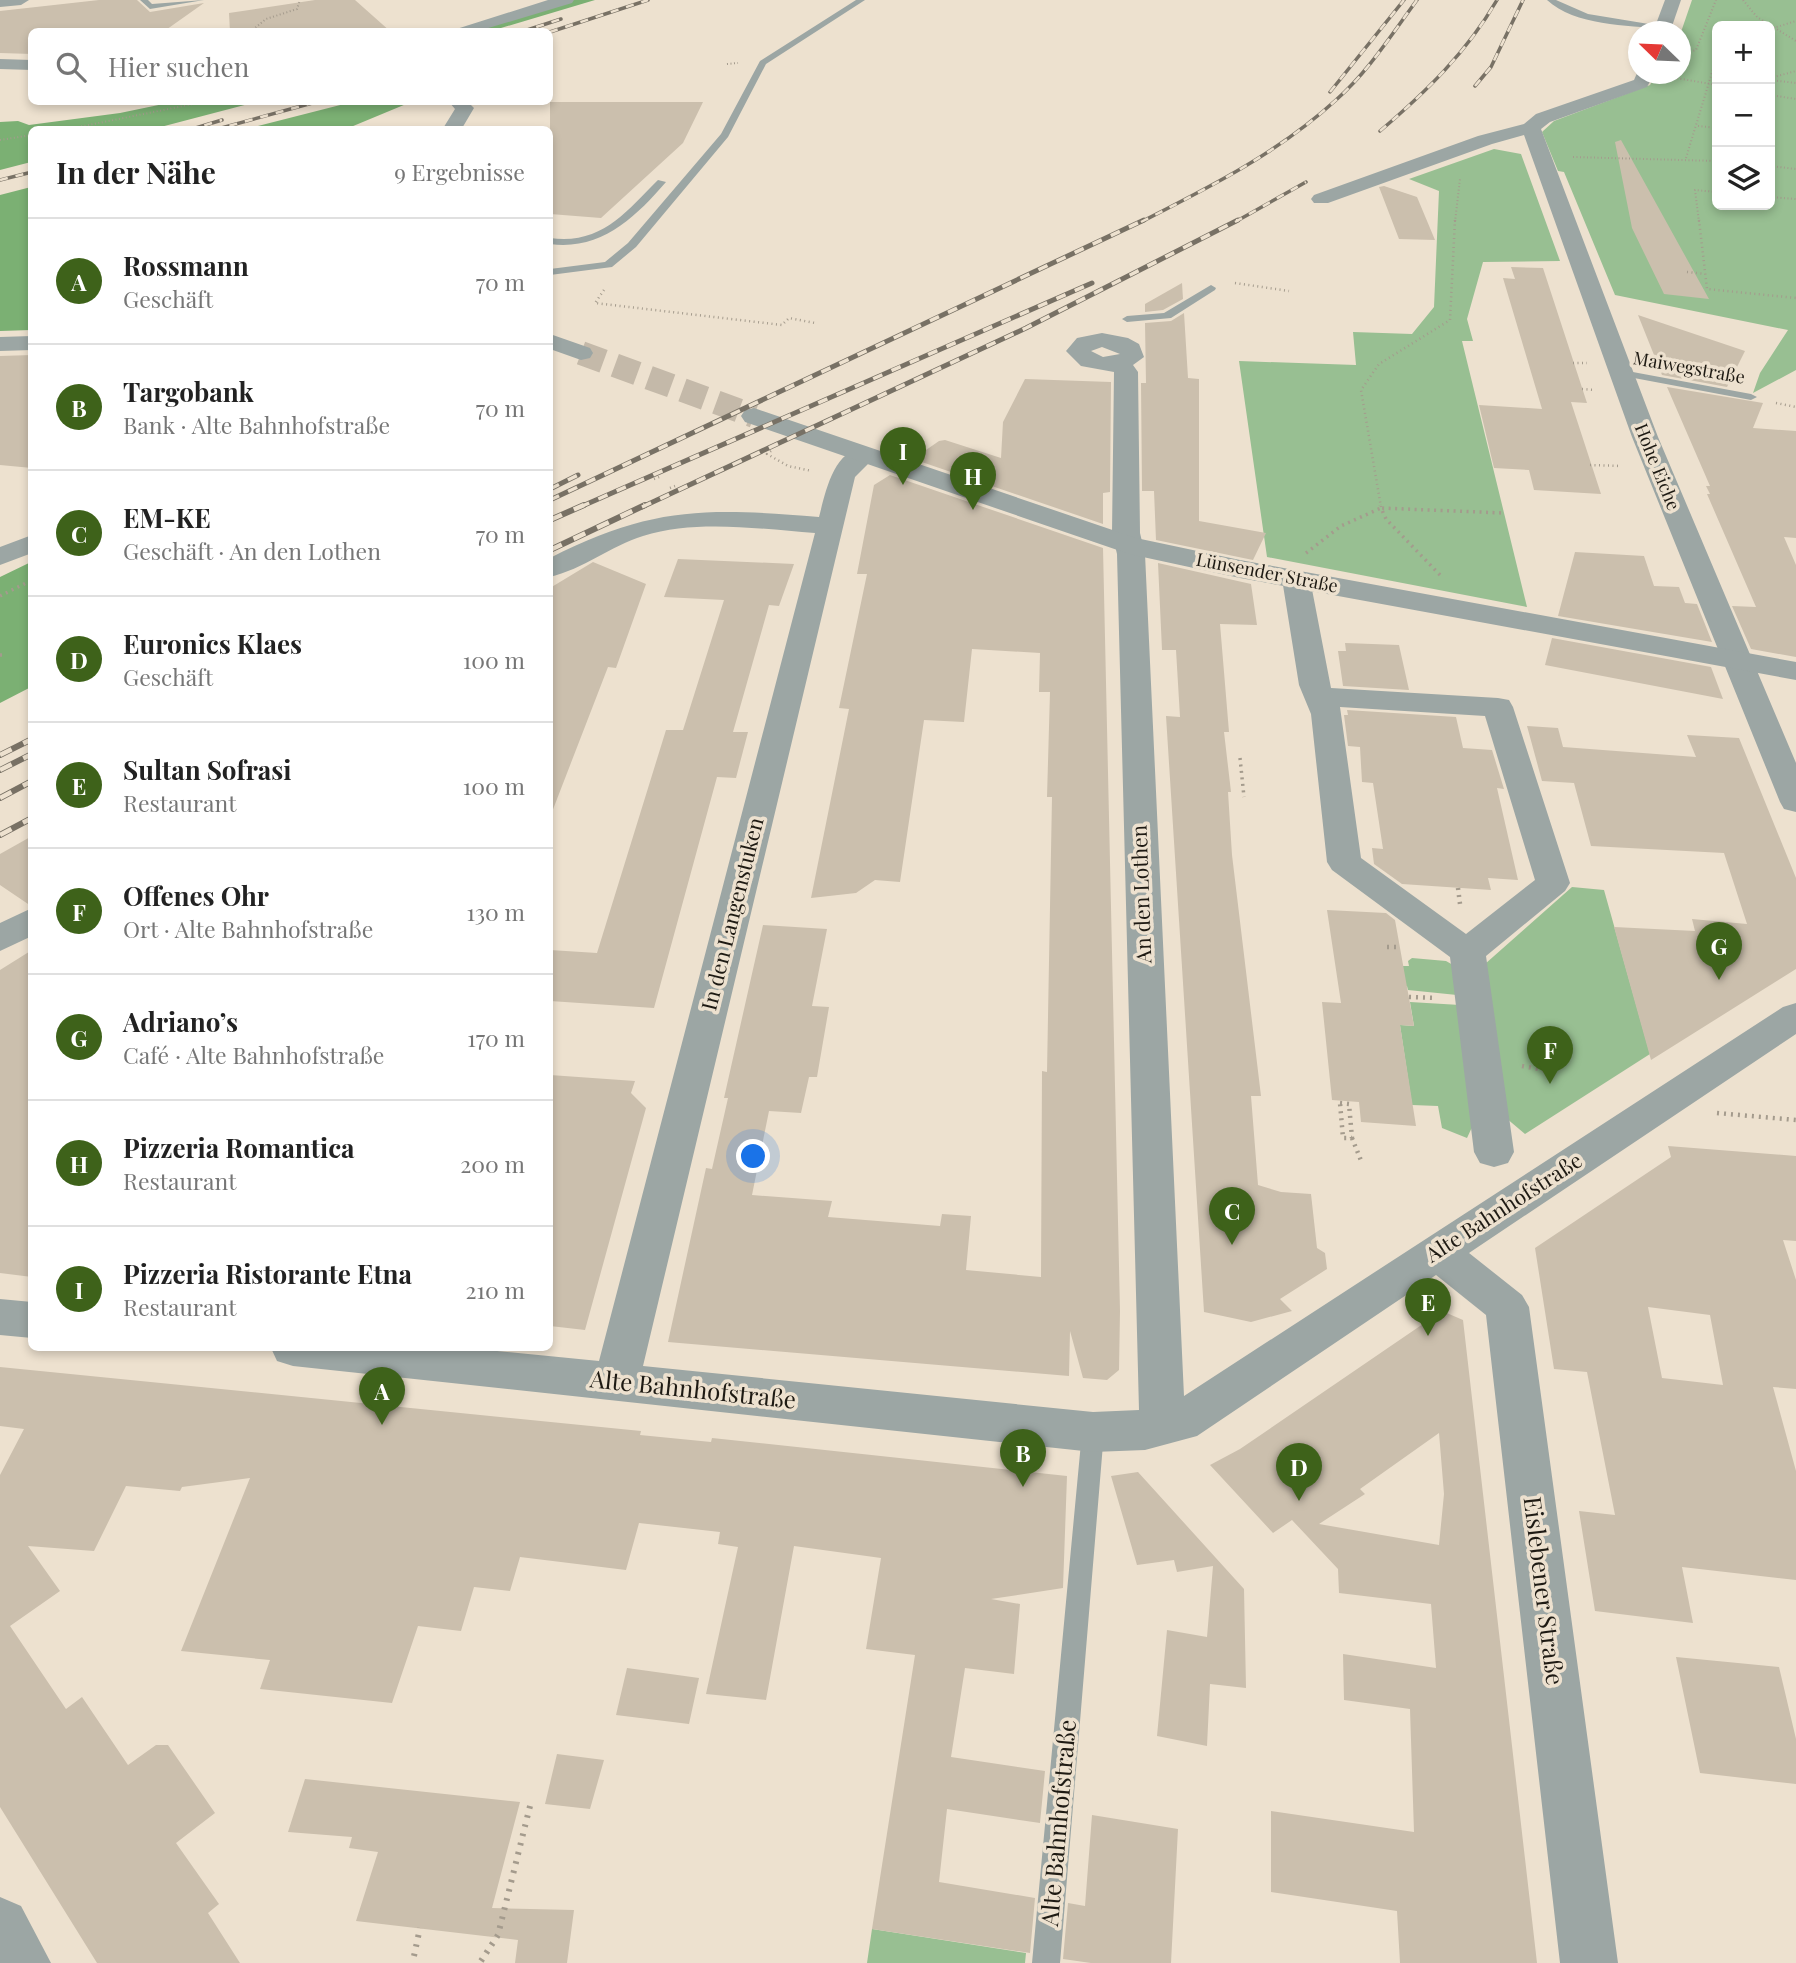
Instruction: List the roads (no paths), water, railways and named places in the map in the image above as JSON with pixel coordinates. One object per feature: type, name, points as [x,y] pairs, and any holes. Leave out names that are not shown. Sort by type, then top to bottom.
[{"type":"street","points":[[0,2],[21,0]]},
{"type":"street","points":[[469,28],[566,0]]},
{"type":"street","points":[[1665,21],[1673,0]]},
{"type":"street","points":[[0,64],[28,65]]},
{"type":"street","points":[[1321,199],[1485,140],[1531,128],[1543,118],[1638,84]]},
{"type":"street","points":[[454,126],[465,108],[462,105]]},
{"type":"street","name":"Hohe Eiche","points":[[1531,128],[1622,373],[1735,660],[1796,802]]},
{"type":"street","points":[[553,342],[581,353]]},
{"type":"street","points":[[0,344],[28,343]]},
{"type":"street","name":"An den Lothen","points":[[1123,354],[1126,372],[1126,533],[1129,545],[1162,1426]]},
{"type":"street","name":"Lünsender Straße","points":[[754,416],[1129,545],[1296,579],[1796,671]]},
{"type":"street","name":"In den Langenstuken","points":[[616,1382],[843,474],[864,455]]},
{"type":"street","points":[[553,567],[613,537],[661,525],[712,519],[830,526]]},
{"type":"street","points":[[0,557],[28,545]]},
{"type":"street","points":[[1296,579],[1314,685],[1326,714],[1344,862],[1466,952],[1493,1152]]},
{"type":"street","points":[[1319,697],[1498,707],[1553,883],[1466,952]]},
{"type":"street","points":[[0,939],[28,922]]},
{"type":"street","name":"Alte Bahnhofstraße","points":[[322,1351],[1093,1432],[1145,1430],[1181,1422],[1796,1016]]},
{"type":"street","name":"Eislebener Straße","points":[[1437,1252],[1507,1307],[1590,1963]]},
{"type":"street","points":[[0,1317],[28,1320]]},
{"type":"street","points":[[0,1927],[21,1963]]},
{"type":"lane","points":[[144,0],[150,7],[200,0]]},
{"type":"lane","points":[[553,272],[608,265],[632,245],[725,135],[763,63],[861,0]]},
{"type":"lane","points":[[1551,0],[1556,6],[1628,23]]},
{"type":"lane","points":[[553,242],[573,245],[601,237],[662,182]]},
{"type":"lane","points":[[1123,354],[1127,318],[1167,316],[1212,288]]},
{"type":"lane","name":"Maiwegstraße","points":[[1622,373],[1751,397]]},
{"type":"lane","name":"Alte Bahnhofstraße","points":[[1046,1963],[1093,1432]]},
{"type":"tunnel","points":[[581,353],[754,416]]},
{"type":"railway","points":[[553,31],[648,0]]},
{"type":"railway","points":[[1330,92],[1404,0]]},
{"type":"railway","points":[[1141,222],[1243,168],[1314,119],[1359,77],[1417,0]]},
{"type":"railway","points":[[1380,131],[1459,54],[1497,0]]},
{"type":"railway","points":[[1475,86],[1491,67],[1523,0]]},
{"type":"railway","points":[[533,28],[561,19]]},
{"type":"railway","points":[[229,126],[305,105]]},
{"type":"railway","points":[[202,126],[222,120]]},
{"type":"railway","points":[[0,180],[28,173]]},
{"type":"railway","points":[[1235,222],[1306,182]]},
{"type":"railway","points":[[553,499],[1144,220]]},
{"type":"railway","points":[[642,507],[1026,328],[1238,220]]},
{"type":"railway","points":[[580,507],[1092,283]]},
{"type":"railway","points":[[553,488],[578,475]]},
{"type":"railway","points":[[553,519],[584,505]]},
{"type":"railway","points":[[553,549],[645,505]]},
{"type":"railway","points":[[0,755],[28,741]]},
{"type":"railway","points":[[0,770],[28,756]]},
{"type":"railway","points":[[0,798],[28,783]]},
{"type":"railway","points":[[0,835],[28,820]]},
{"type":"place","name":"Pizzeria Ristorante Etna","points":[[903,485]]},
{"type":"place","name":"Pizzeria Romantica","points":[[973,510]]},
{"type":"place","name":"Adrianoʼs","points":[[1719,980]]},
{"type":"place","name":"Offenes Ohr","points":[[1550,1084]]},
{"type":"place","name":"EM-KE","points":[[1232,1245]]},
{"type":"place","name":"Sultan Sofrasi","points":[[1428,1336]]},
{"type":"place","name":"Rossmann","points":[[382,1425]]},
{"type":"place","name":"Targobank","points":[[1023,1487]]},
{"type":"place","name":"Euronics Klaes","points":[[1299,1501]]}]
